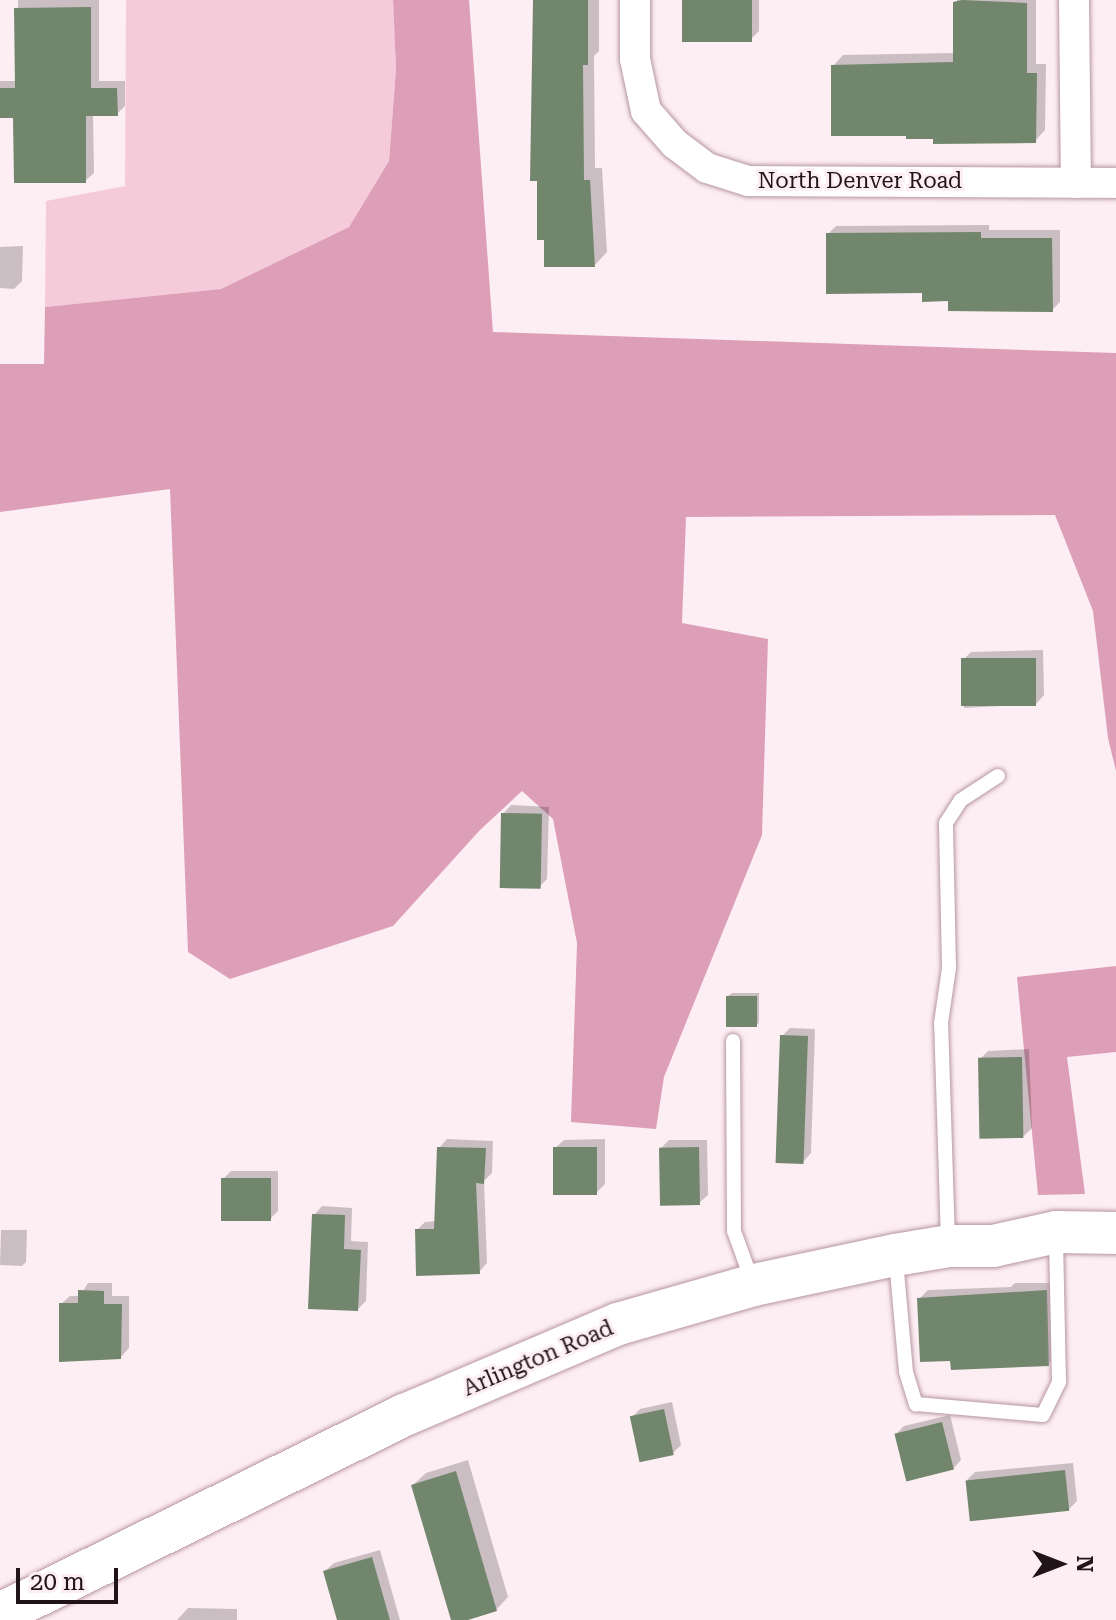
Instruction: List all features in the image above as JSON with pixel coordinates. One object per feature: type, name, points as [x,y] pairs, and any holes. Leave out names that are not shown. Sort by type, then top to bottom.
[{"type":"street","name":"North Denver Road","points":[[635,0],[635,59],[646,111],[675,144],[707,168],[748,181],[1116,183]]},
{"type":"street","points":[[1074,0],[1076,183]]},
{"type":"street","name":"Arlington Road","points":[[0,1614],[465,1388],[523,1367],[618,1324],[754,1285],[895,1255],[949,1246],[993,1246],[1056,1232],[1116,1233]]},
{"type":"lane","points":[[949,1246],[941,1037],[949,968],[946,823],[961,800],[998,776]]},
{"type":"lane","points":[[733,1041],[734,1231],[754,1285]]},
{"type":"lane","points":[[895,1255],[906,1372],[916,1404],[1043,1415],[1059,1382],[1056,1232]]},
{"type":"shaded area","points":[[126,0],[393,0],[396,69],[389,161],[349,227],[221,289],[45,307],[46,201],[125,186]]},
{"type":"shaded area","points":[[393,0],[469,0],[493,332],[1116,353],[1116,771],[1108,738],[1093,611],[1055,515],[686,517],[682,623],[768,639],[762,835],[664,1077],[656,1129],[571,1122],[577,943],[553,819],[522,791],[480,830],[393,926],[230,979],[188,952],[170,489],[0,512],[0,364],[44,364],[45,307],[221,289],[349,227],[389,161],[396,69]]},
{"type":"shaded area","points":[[1116,966],[1116,1052],[1067,1057],[1085,1194],[1038,1195],[1017,977]]},
{"type":"building","points":[[533,0],[588,0],[588,65],[583,65],[584,180],[590,180],[595,267],[544,267],[544,240],[537,240],[537,181],[530,181]]},
{"type":"building","points":[[682,0],[752,0],[752,42],[682,42]]},
{"type":"building","points":[[953,2],[1027,3],[1027,73],[1037,73],[1036,143],[933,144],[933,139],[906,139],[906,136],[831,136],[831,65],[953,62]]},
{"type":"building","points":[[91,7],[91,88],[117,88],[118,116],[86,116],[86,183],[14,183],[13,118],[0,118],[0,88],[15,88],[14,8]]},
{"type":"building","points":[[981,232],[981,238],[1052,238],[1053,312],[948,311],[948,301],[922,302],[922,293],[826,294],[826,233]]},
{"type":"building","points":[[961,658],[1036,658],[1036,706],[961,706]]},
{"type":"building","points":[[501,813],[542,814],[541,889],[500,888]]},
{"type":"building","points":[[726,996],[757,996],[757,1027],[726,1027]]},
{"type":"building","points":[[780,1035],[808,1036],[804,1164],[776,1163]]},
{"type":"building","points":[[1022,1057],[1023,1138],[979,1139],[978,1058]]},
{"type":"building","points":[[437,1147],[486,1148],[484,1184],[476,1183],[480,1274],[416,1276],[415,1229],[434,1229]]},
{"type":"building","points":[[553,1147],[597,1147],[597,1195],[553,1195]]},
{"type":"building","points":[[699,1147],[700,1205],[660,1206],[659,1148]]},
{"type":"building","points":[[221,1178],[271,1178],[271,1221],[221,1221]]},
{"type":"building","points":[[312,1214],[345,1215],[344,1249],[361,1250],[358,1311],[308,1309]]},
{"type":"building","points":[[78,1290],[104,1291],[104,1304],[122,1304],[121,1359],[59,1362],[59,1303],[78,1303]]},
{"type":"building","points":[[1047,1290],[1049,1366],[951,1370],[950,1361],[920,1362],[917,1298]]},
{"type":"building","points":[[664,1409],[674,1455],[640,1462],[630,1416]]},
{"type":"building","points":[[942,1422],[954,1470],[906,1481],[894,1434]]},
{"type":"building","points":[[1065,1470],[1069,1511],[970,1521],[966,1480]]},
{"type":"building","points":[[456,1471],[497,1611],[468,1620],[451,1620],[411,1485]]},
{"type":"building","points":[[372,1557],[390,1620],[337,1620],[323,1571]]}]
